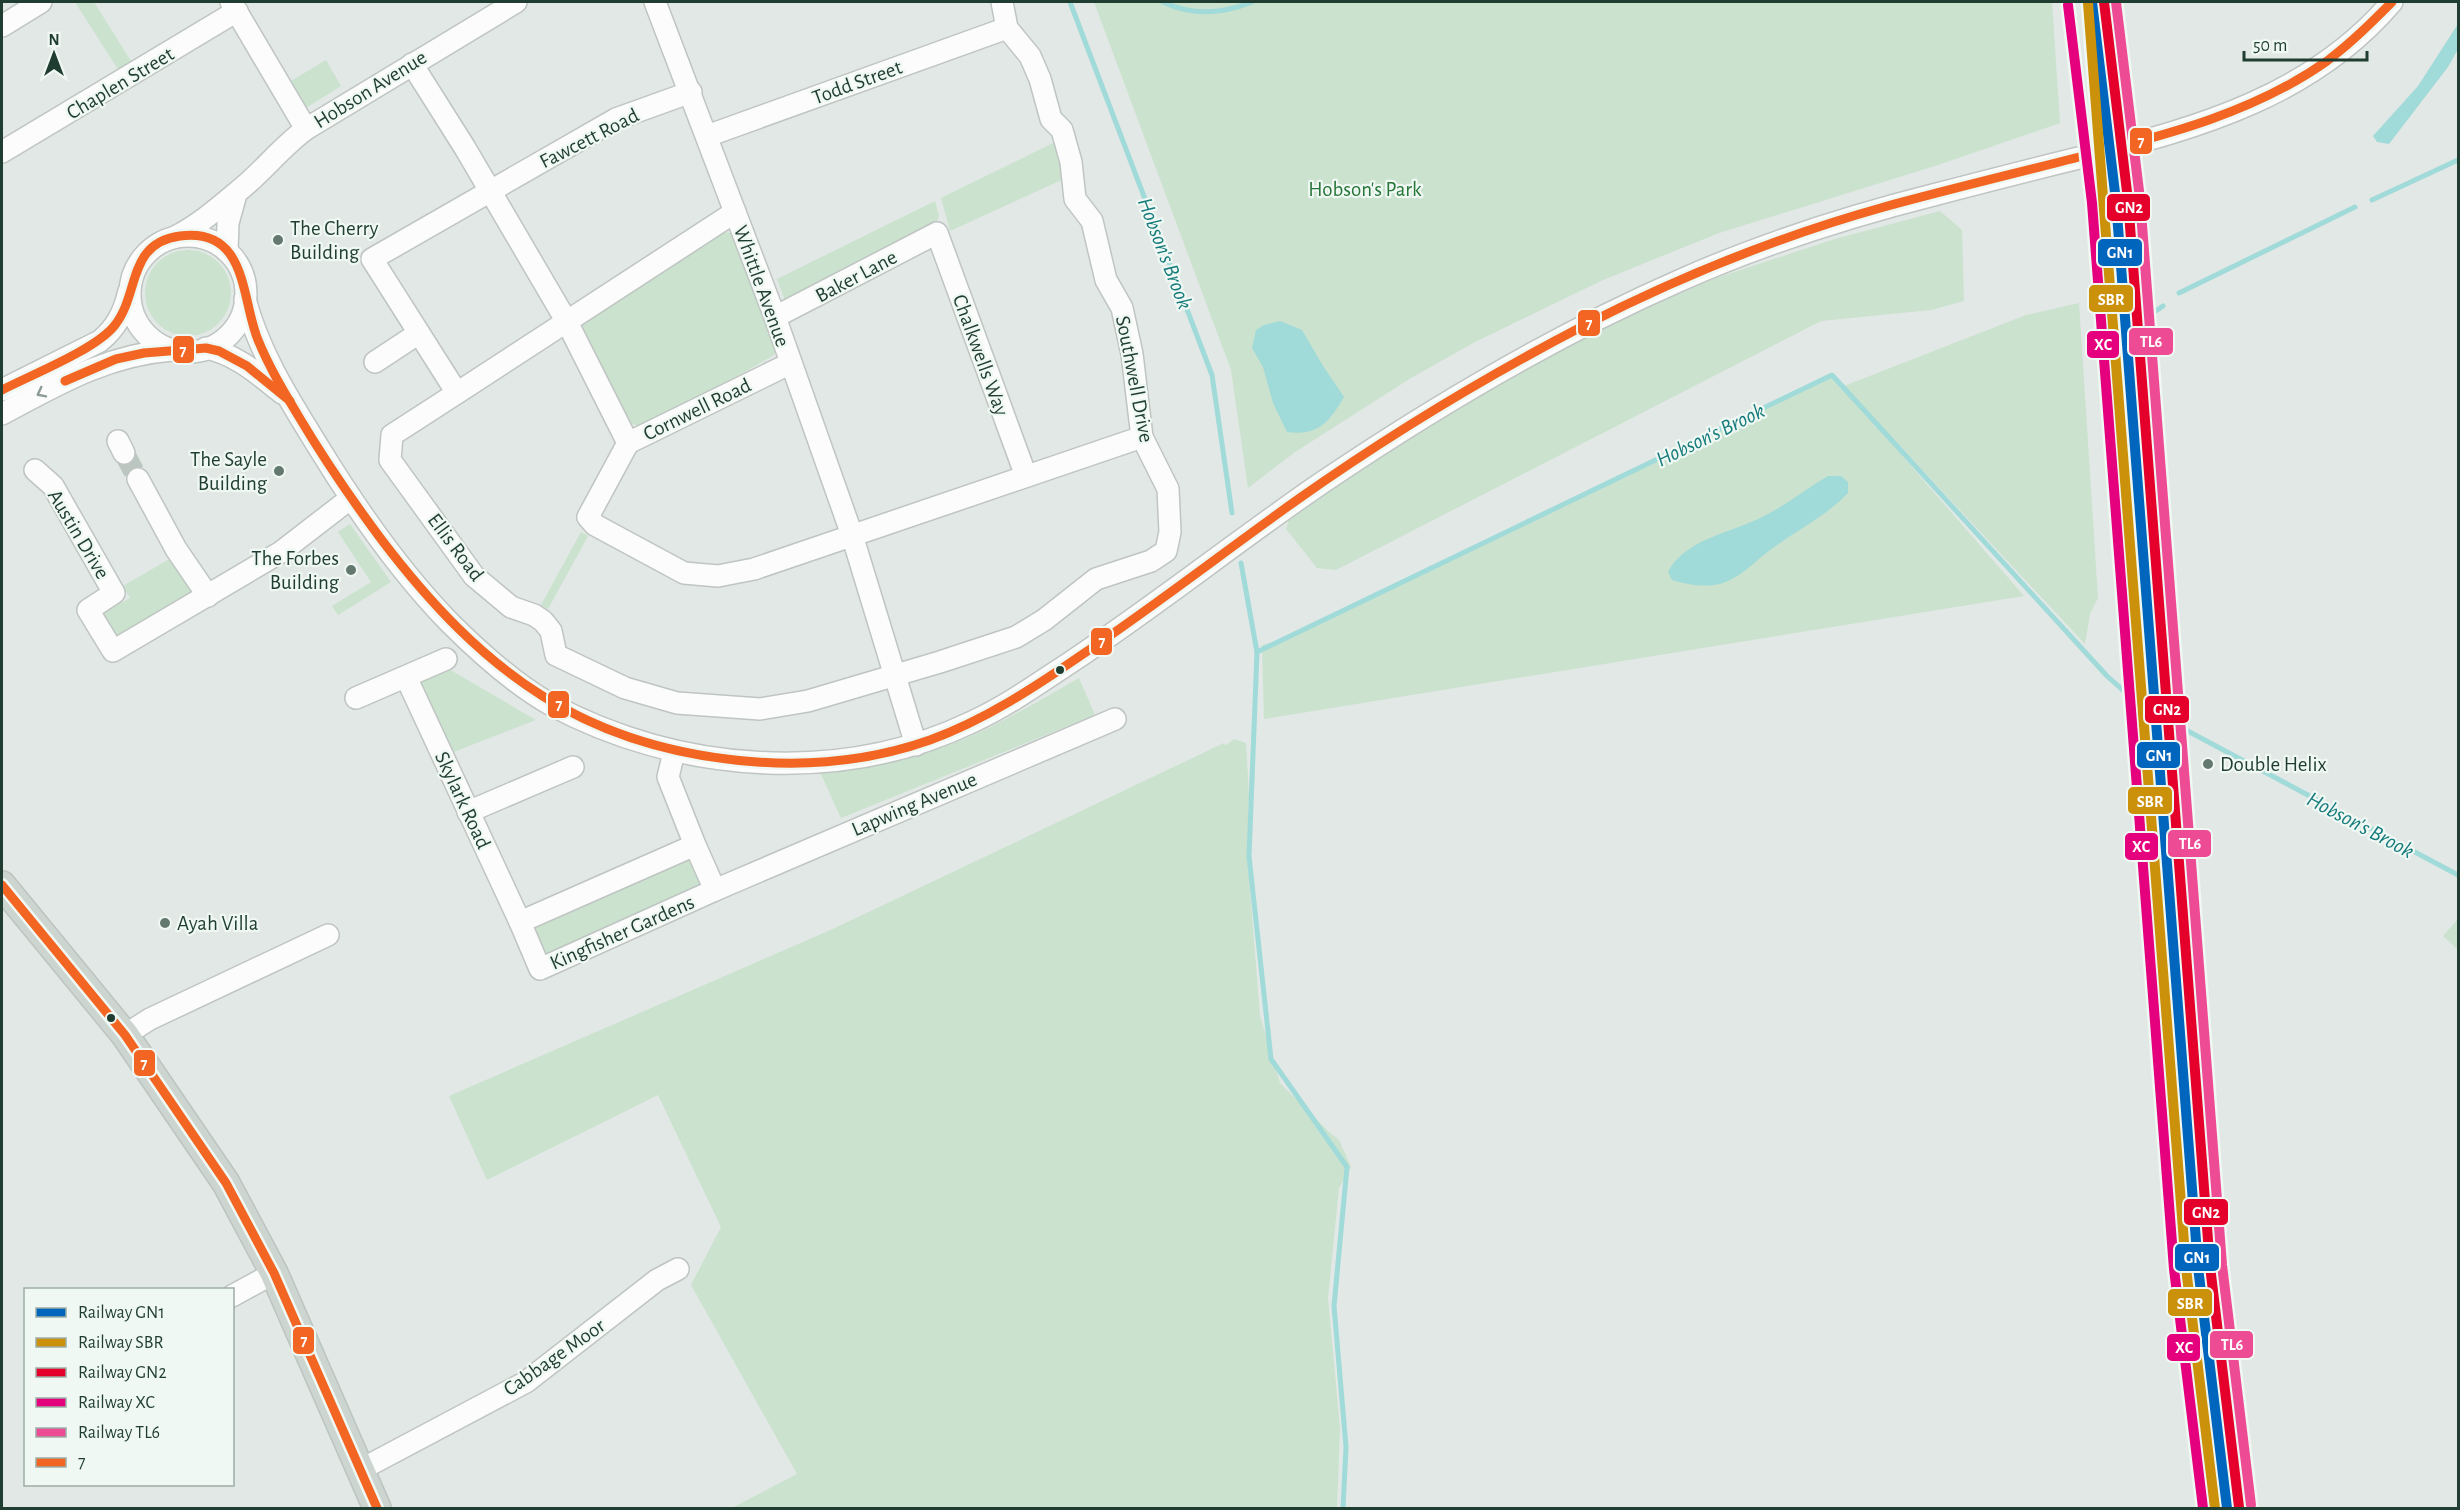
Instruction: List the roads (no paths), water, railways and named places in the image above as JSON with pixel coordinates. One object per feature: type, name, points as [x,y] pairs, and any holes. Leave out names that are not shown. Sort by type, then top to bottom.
[{"type":"main road","points":[[2,885],[125,1035],[226,1183],[274,1273],[377,1509]]},
{"type":"street","points":[[2,26],[41,2]]},
{"type":"street","name":"Hobson Avenue","points":[[175,237],[192,228],[236,194],[289,141],[306,129],[516,2]]},
{"type":"street","name":"Whittle Avenue","points":[[656,2],[775,317],[852,535],[916,745]]},
{"type":"street","name":"Southwell Drive","points":[[894,675],[1016,637],[1044,620],[1096,579],[1151,561],[1166,550],[1170,532],[1168,489],[1142,437],[1133,364],[1122,308],[1106,280],[1092,221],[1075,199],[1071,179],[1071,162],[1062,130],[1051,119],[1040,79],[1030,56],[1007,27],[1002,2]]},
{"type":"street","points":[[2,390],[100,341],[109,334],[124,312],[138,263],[152,248],[175,237],[190,235],[215,242],[227,251],[243,275],[245,299],[252,326],[287,397],[351,498],[395,560],[437,610],[474,647],[505,673],[542,699],[573,714],[640,742],[674,752],[760,762],[805,761],[883,753],[916,745],[979,719],[1022,695],[1099,644],[1320,484],[1402,429],[1532,353],[1628,304],[1759,248],[1834,221],[2156,138],[2221,118],[2285,89],[2329,59],[2379,17],[2392,2]]},
{"type":"street","points":[[234,6],[306,129]]},
{"type":"street","name":"Chaplen Street","points":[[2,152],[234,6]]},
{"type":"street","name":"Todd Street","points":[[707,136],[1007,27]]},
{"type":"street","name":"Cornwell Road","points":[[412,64],[491,191],[567,322],[628,443],[791,363]]},
{"type":"street","name":"Fawcett Road","points":[[491,191],[616,119],[691,92]]},
{"type":"street","points":[[491,191],[372,259],[457,393],[735,212]]},
{"type":"street","name":"Hobson Avenue","points":[[227,251],[228,223],[236,194]]},
{"type":"street","name":"Baker Lane","points":[[775,317],[937,233]]},
{"type":"street","name":"Chalkwells Way","points":[[937,233],[1026,476]]},
{"type":"street","points":[[131,285],[133,308],[139,327],[161,346],[176,350]]},
{"type":"street","points":[[2,414],[84,372],[116,359],[144,352],[206,348],[221,344],[233,333],[241,319],[245,299]]},
{"type":"street","points":[[375,362],[419,333]]},
{"type":"street","points":[[206,348],[219,351],[247,366],[287,397]]},
{"type":"street","name":"Ellis Road","points":[[457,393],[392,435],[390,460],[474,576],[511,607],[534,615],[543,621],[551,631],[556,655],[625,688],[676,703],[718,707],[760,709],[807,701],[894,675]]},
{"type":"street","points":[[628,443],[588,517],[595,525],[684,573],[718,576],[754,569],[1142,437]]},
{"type":"street","name":"Austin Drive","points":[[35,470],[53,486],[114,593],[88,610],[113,651],[281,552],[351,498]]},
{"type":"street","points":[[138,479],[176,549],[208,596]]},
{"type":"street","points":[[356,698],[446,659]]},
{"type":"street","name":"Skylark Road","points":[[406,677],[520,922]]},
{"type":"street","name":"Lapwing Avenue","points":[[715,890],[1114,719]]},
{"type":"street","name":"Kingfisher Gardens","points":[[520,922],[540,969],[715,890],[668,777],[674,752]]},
{"type":"street","points":[[468,812],[573,766]]},
{"type":"street","points":[[520,922],[695,845]]},
{"type":"street","points":[[125,1035],[150,1019],[328,935]]},
{"type":"street","name":"Cabbage Moor","points":[[360,1470],[526,1382],[657,1280],[678,1269]]},
{"type":"street","points":[[234,1295],[274,1273]]},
{"type":"water","points":[[2458,24],[2458,49],[2448,67],[2389,144],[2377,142],[2373,136],[2418,86]]},
{"type":"water","points":[[1280,321],[1302,330],[1344,397],[1328,420],[1307,432],[1287,432],[1273,403],[1263,367],[1252,348],[1256,330],[1264,325]]},
{"type":"water","points":[[1828,476],[1841,476],[1848,482],[1848,493],[1830,509],[1763,555],[1742,573],[1723,583],[1704,586],[1672,580],[1668,572],[1676,561],[1697,544],[1771,513]]},
{"type":"waterway","name":"Hobson's Brook","points":[[1070,2],[1212,375],[1232,513]]},
{"type":"waterway","points":[[1163,2],[1185,10],[1207,12],[1230,9],[1252,2]]},
{"type":"waterway","points":[[2372,200],[2458,160]]},
{"type":"waterway","points":[[2179,293],[2355,207]]},
{"type":"waterway","points":[[2163,306],[2150,315],[2178,727]]},
{"type":"waterway","name":"Hobson's Brook","points":[[1241,563],[1257,652],[1832,375],[2107,676],[2144,709]]},
{"type":"waterway","points":[[1257,652],[1249,856],[1271,1059],[1347,1167],[1334,1306],[1346,1447],[1343,1508]]},
{"type":"waterway","name":"Hobson's Brook","points":[[2169,721],[2458,875]]},
{"type":"tunnel","points":[[124,453],[138,479]]},
{"type":"rail line","name":"GN1","points":[[2092,2],[2116,201],[2198,1267],[2227,1508]]},
{"type":"rail line","name":"GN2","points":[[2104,2],[2128,200],[2210,1266],[2239,1507]]},
{"type":"rail line","name":"TL6","points":[[2116,2],[2140,199],[2222,1265],[2251,1505]]},
{"type":"rail line","name":"SBR","points":[[2088,3],[2186,1268],[2215,1508]]},
{"type":"rail line","name":"XC","points":[[2068,5],[2092,203],[2174,1269],[2203,1508]]},
{"type":"place","name":"The Cherry Building","points":[[278,240]]},
{"type":"place","name":"The Sayle Building","points":[[279,471]]},
{"type":"place","name":"The Forbes Building","points":[[351,570]]},
{"type":"place","name":"Double Helix","points":[[2208,764]]},
{"type":"place","name":"Ayah Villa","points":[[165,923]]},
{"type":"park label","name":"Hobson's Park","points":[[1365,189]]}]
